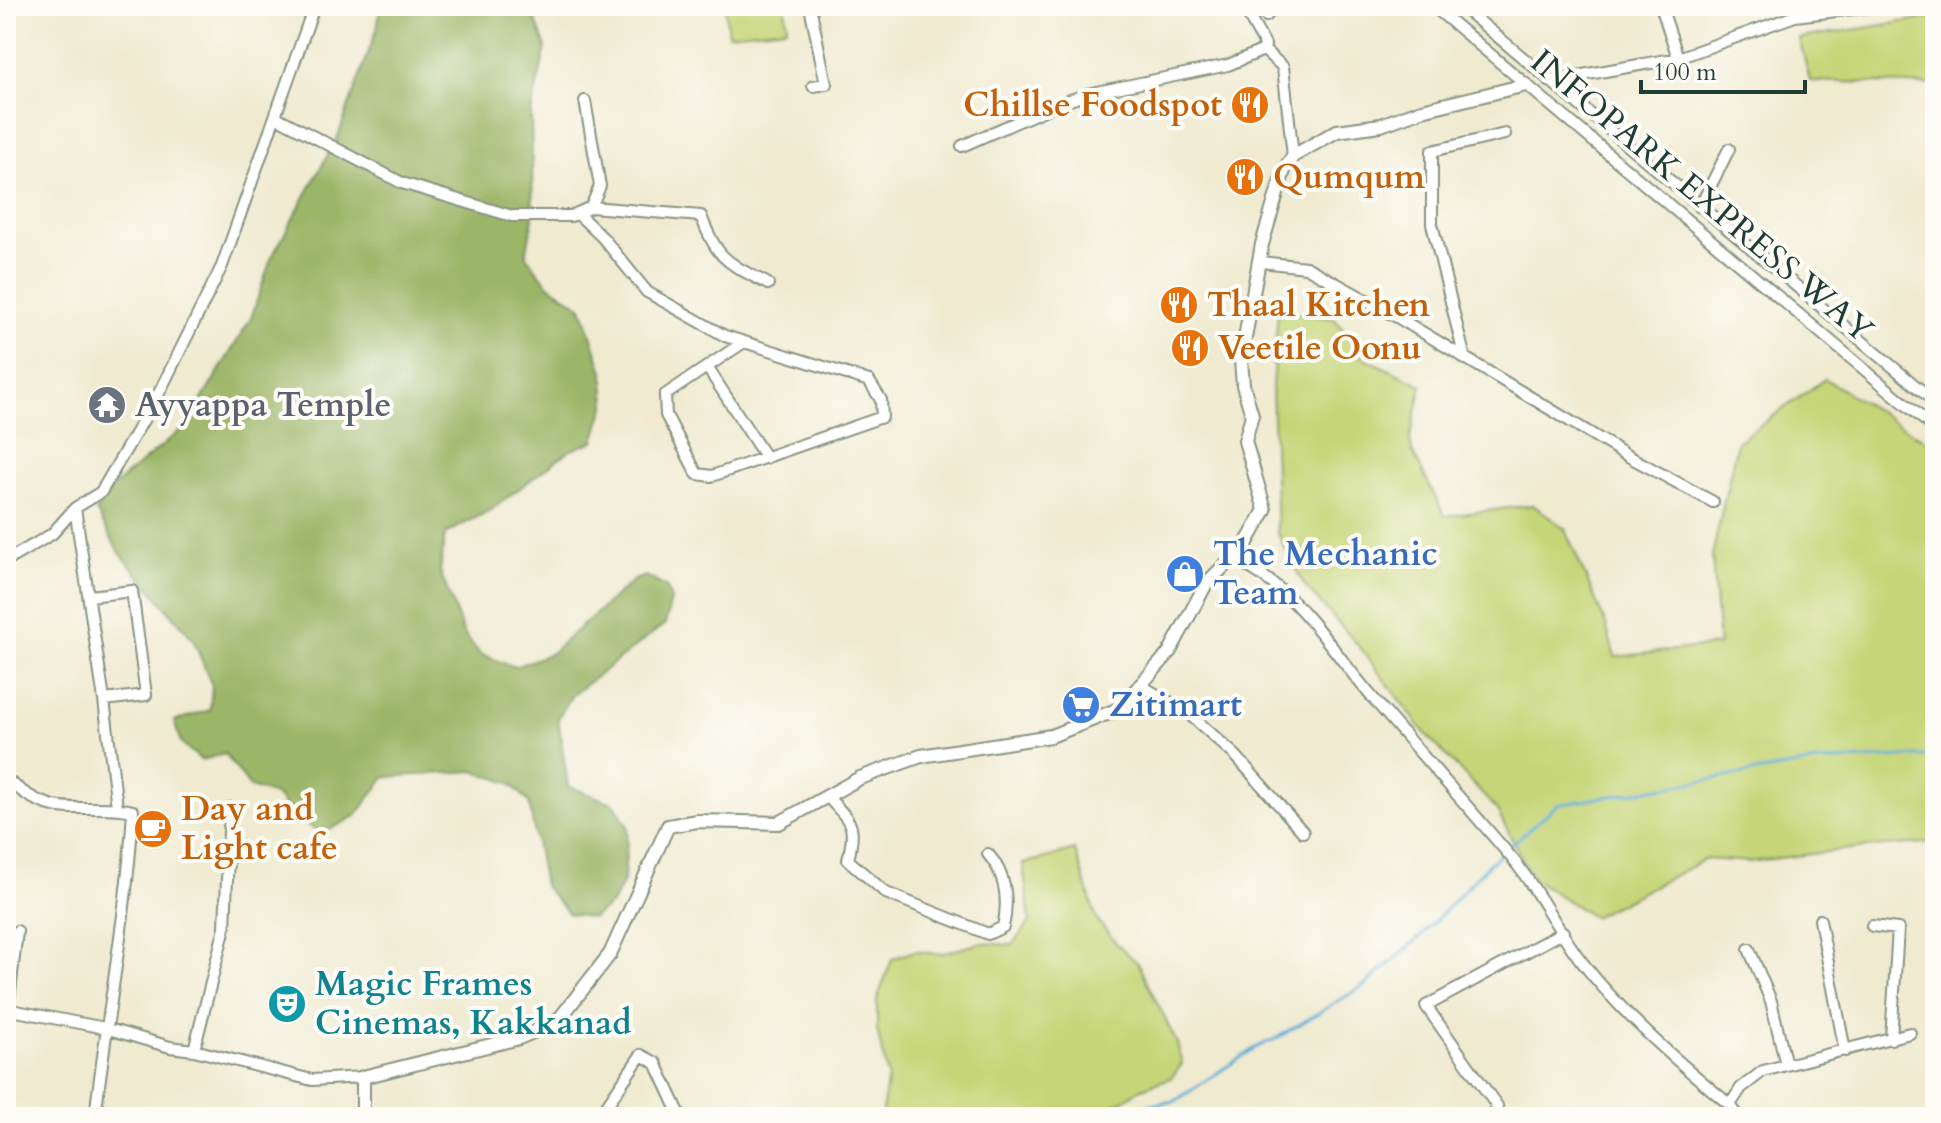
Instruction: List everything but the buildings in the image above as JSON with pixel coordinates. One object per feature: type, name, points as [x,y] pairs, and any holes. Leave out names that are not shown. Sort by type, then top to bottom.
[{"type":"street","points":[[6,561],[52,534],[75,508],[101,492],[159,393],[222,266],[276,117],[314,11],[299,6]]},
{"type":"street","points":[[810,6],[826,84],[813,86]]},
{"type":"street","points":[[1243,6],[1265,45],[1264,50]]},
{"type":"street","points":[[1257,6],[1266,16],[1271,6]]},
{"type":"street","name":"INFOPARK EXPRESS WAY","points":[[1433,6],[1935,429]]},
{"type":"street","name":"INFOPARK EXPRESS WAY","points":[[1461,6],[1935,402]]},
{"type":"street","points":[[1661,6],[1678,58]]},
{"type":"street","points":[[1549,81],[1678,58],[1796,11],[1878,6]]},
{"type":"street","points":[[962,146],[1087,94],[1228,65],[1264,50]]},
{"type":"street","points":[[1264,50],[1283,67],[1293,156]]},
{"type":"street","points":[[17,931],[7,1009],[105,1028],[170,1047],[194,1050],[312,1080],[363,1077],[519,1038],[557,1022],[610,954],[668,826],[697,821],[779,823],[860,778],[921,756],[1065,732],[1119,709],[1169,653],[1206,584],[1246,544],[1265,510],[1245,441],[1252,415],[1243,385],[1241,360],[1262,244],[1284,170],[1293,156],[1337,131],[1381,125],[1422,110],[1526,85]]},
{"type":"street","points":[[585,101],[600,186],[591,207]]},
{"type":"street","points":[[276,117],[402,183],[512,216],[571,216],[591,207],[701,216],[712,246],[729,262],[768,284]]},
{"type":"street","points":[[1465,359],[1432,224],[1432,151],[1505,134]]},
{"type":"street","points":[[1700,207],[1729,149]]},
{"type":"street","points":[[577,213],[603,238],[647,292],[725,336],[869,381],[881,400],[882,417],[712,476],[697,474],[666,415],[665,395],[744,342]]},
{"type":"street","points":[[1261,262],[1306,267],[1397,317],[1628,456],[1713,502]]},
{"type":"street","points":[[707,367],[766,458]]},
{"type":"street","points":[[75,508],[90,596],[117,807]]},
{"type":"street","points":[[1232,558],[1254,569],[1293,599],[1324,633],[1361,685],[1512,858],[1579,959],[1611,999],[1730,1105],[1739,1117]]},
{"type":"street","points":[[90,596],[132,591],[146,695],[104,700]]},
{"type":"street","points":[[1140,685],[1187,712],[1236,756],[1303,832]]},
{"type":"street","points":[[6,779],[24,794],[52,807],[117,807],[133,811],[123,925],[105,1028],[95,1117]]},
{"type":"street","points":[[827,796],[851,825],[853,833],[848,860],[886,893],[988,934],[1003,927],[1006,916],[1005,885],[999,866],[988,854]]},
{"type":"street","points":[[194,1050],[225,927],[230,808]]},
{"type":"street","points":[[1820,920],[1845,1051]]},
{"type":"street","points":[[1872,926],[1898,929],[1891,1039]]},
{"type":"street","points":[[1494,1117],[1497,1106],[1426,1006],[1563,932]]},
{"type":"street","points":[[1749,949],[1771,1001],[1786,1065]]},
{"type":"street","points":[[1730,1105],[1741,1088],[1756,1075],[1910,1033]]},
{"type":"street","points":[[599,1117],[641,1055],[656,1063],[681,1117]]},
{"type":"street","points":[[363,1077],[363,1117]]},
{"type":"green space","points":[[381,6],[530,6],[546,47],[531,113],[533,218],[526,256],[549,285],[582,307],[603,372],[606,403],[594,441],[569,451],[491,510],[445,534],[440,571],[464,634],[480,654],[515,667],[551,653],[634,580],[646,576],[667,588],[671,600],[665,624],[572,695],[558,718],[568,786],[615,804],[628,827],[624,879],[613,902],[593,918],[569,914],[544,886],[529,802],[510,783],[474,771],[385,777],[356,816],[323,833],[300,822],[275,795],[250,787],[225,754],[201,760],[181,743],[174,721],[210,710],[212,686],[193,639],[119,552],[96,511],[117,483],[186,426],[251,318],[271,259],[338,136],[377,29]]},
{"type":"green space","points":[[725,6],[785,6],[787,28],[728,34]]},
{"type":"green space","points":[[1935,17],[1935,85],[1810,81],[1799,38]]},
{"type":"green space","points":[[1278,311],[1335,319],[1364,358],[1422,385],[1410,439],[1412,451],[1445,516],[1533,505],[1565,529],[1605,622],[1615,657],[1719,645],[1712,557],[1737,442],[1825,379],[1928,442],[1935,448],[1935,842],[1749,862],[1706,859],[1593,917],[1532,878],[1497,810],[1424,732],[1357,644],[1304,585],[1277,532],[1272,386]]},
{"type":"green space","points":[[1075,850],[1097,920],[1137,962],[1177,1043],[1182,1064],[1171,1078],[1142,1088],[1122,1101],[1084,1117],[881,1117],[888,1077],[877,1030],[877,1000],[892,959],[914,951],[940,954],[981,943],[1012,945],[1030,922],[1023,864]]},
{"type":"waterway","points":[[1126,1117],[1149,1105],[1175,1101],[1255,1048],[1365,985],[1418,939],[1488,865],[1557,805],[1816,762],[1935,755]]},
{"type":"place","name":"Chillse Foodspot","points":[[1250,105]]},
{"type":"place","name":"Qumqum","points":[[1245,177]]},
{"type":"place","name":"Thaal Kitchen","points":[[1179,305]]},
{"type":"place","name":"Veetile Oonu","points":[[1190,348]]},
{"type":"place","name":"Ayyappa Temple","points":[[107,405]]},
{"type":"place","name":"The Mechanic Team","points":[[1185,574]]},
{"type":"place","name":"Zitimart","points":[[1081,705]]},
{"type":"place","name":"Day and Light cafe","points":[[153,829]]},
{"type":"place","name":"Magic Frames Cinemas, Kakkanad","points":[[287,1004]]}]
